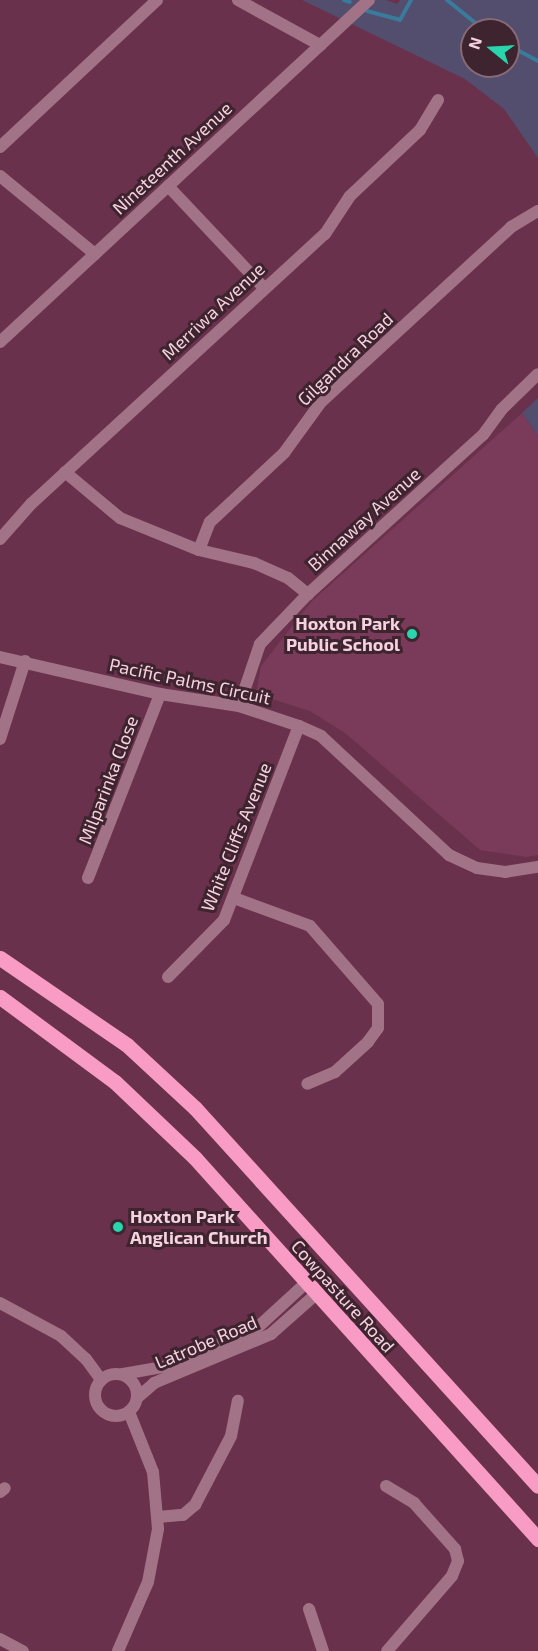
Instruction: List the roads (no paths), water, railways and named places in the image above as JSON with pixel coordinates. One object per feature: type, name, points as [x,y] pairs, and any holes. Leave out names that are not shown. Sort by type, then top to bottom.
[{"type":"main road","name":"Cowpasture Road","points":[[0,958],[127,1045],[195,1108],[538,1486]]},
{"type":"main road","name":"Cowpasture Road","points":[[0,997],[66,1043],[142,1106],[195,1158],[538,1539]]},
{"type":"street","points":[[0,147],[157,0]]},
{"type":"street","points":[[238,0],[321,45]]},
{"type":"street","name":"Nineteenth Avenue","points":[[0,342],[368,1]]},
{"type":"street","name":"Merriwa Avenue","points":[[0,539],[66,472],[264,288],[326,234],[350,196],[420,130],[438,100]]},
{"type":"street","points":[[0,176],[95,254]]},
{"type":"street","points":[[168,186],[264,288]]},
{"type":"street","name":"Gilgandra Road","points":[[199,550],[210,522],[284,453],[321,402],[511,228],[537,211]]},
{"type":"street","name":"Binnaway Avenue","points":[[239,706],[260,644],[308,594],[483,435],[502,409],[538,374]]},
{"type":"street","points":[[66,472],[120,518],[199,550],[254,563],[288,578],[308,594]]},
{"type":"street","name":"Pacific Palms Circuit","points":[[0,657],[160,694],[239,706],[299,726],[321,736],[449,855],[477,868],[505,872],[538,867]]},
{"type":"street","points":[[0,740],[25,662]]},
{"type":"street","name":"Milparinka Close","points":[[88,878],[160,694]]},
{"type":"street","name":"White Cliffs Avenue","points":[[168,977],[216,931],[234,898],[299,726]]},
{"type":"street","points":[[234,898],[310,926],[378,1004],[378,1028],[368,1042],[335,1072],[307,1084]]},
{"type":"street","name":"Latrobe Road","points":[[123,1374],[163,1367],[257,1328],[311,1288]]},
{"type":"street","name":"Latrobe Road","points":[[137,1398],[154,1383],[271,1334],[311,1288]]},
{"type":"street","points":[[0,1303],[62,1336],[86,1359],[101,1380]]},
{"type":"street","points":[[111,1374],[123,1374],[136,1386],[137,1398],[129,1412],[111,1416],[100,1409],[95,1398],[101,1380],[111,1374]]},
{"type":"street","points":[[158,1517],[183,1515],[195,1505],[231,1436],[237,1401]]},
{"type":"street","points":[[118,1651],[151,1573],[158,1517],[153,1472],[129,1412]]},
{"type":"street","points":[[386,1486],[414,1503],[455,1549],[458,1561],[453,1576],[387,1651]]},
{"type":"street","points":[[309,1609],[323,1651]]},
{"type":"street","points":[[0,1639],[23,1651]]},
{"type":"waterway","points":[[344,0],[350,2]]},
{"type":"waterway","points":[[367,11],[400,20],[411,0]]},
{"type":"waterway","points":[[447,0],[469,18]]},
{"type":"waterway","points":[[520,51],[538,61]]},
{"type":"place","name":"Hoxton Park Public School","points":[[412,634]]},
{"type":"place","name":"Hoxton Park Anglican Church","points":[[118,1227]]}]
